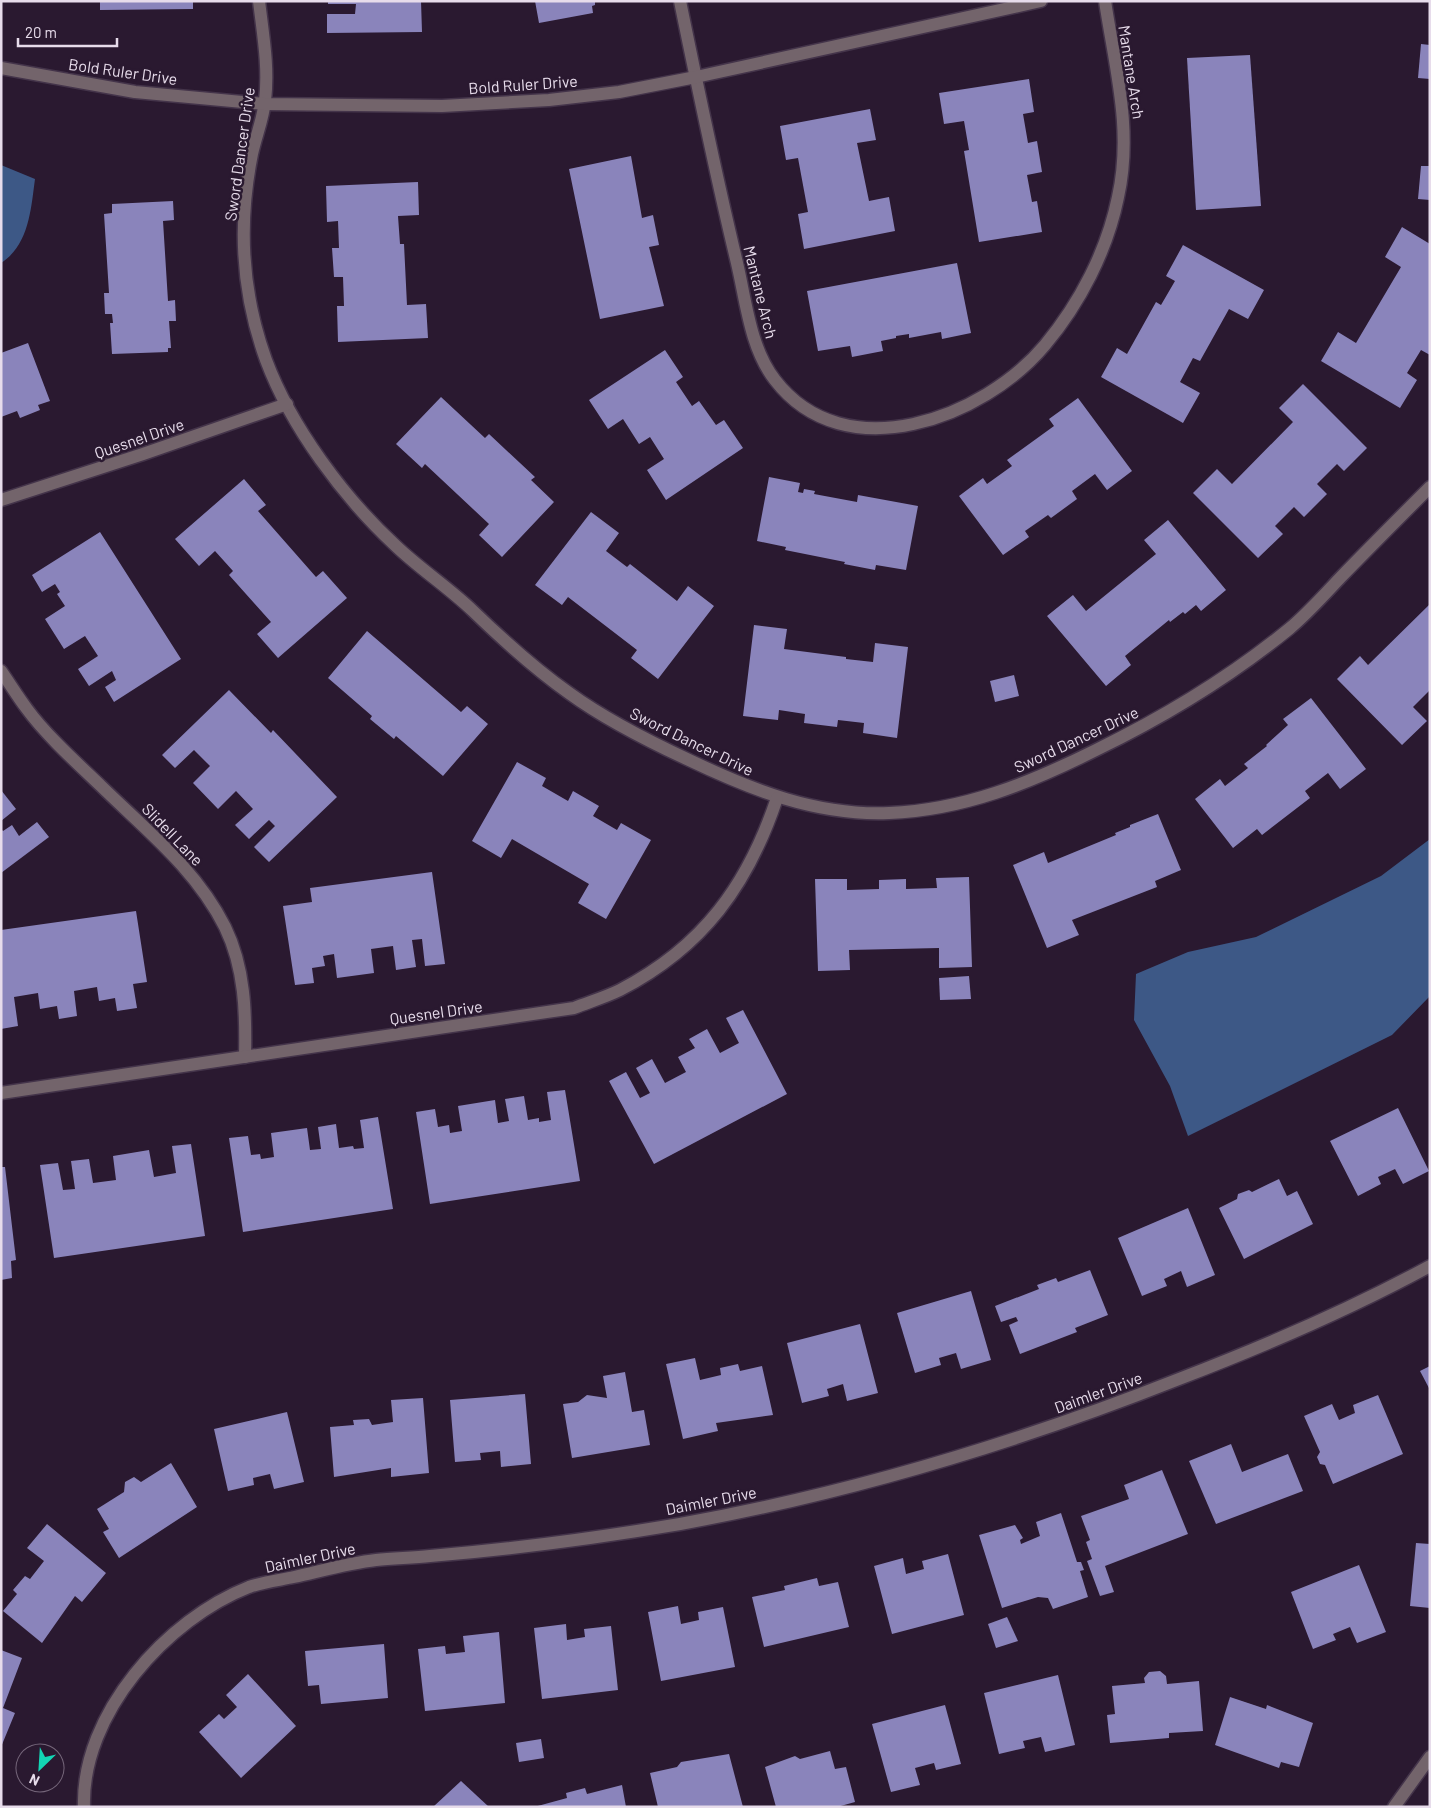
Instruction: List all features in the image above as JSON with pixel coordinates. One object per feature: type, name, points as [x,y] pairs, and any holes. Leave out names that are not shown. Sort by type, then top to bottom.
[{"type":"street","name":"Sword Dancer Drive","points":[[259,1],[267,63],[265,104],[252,154],[244,206],[244,259],[251,311],[267,362],[287,404],[310,443],[349,496],[395,545],[458,596],[512,648],[571,694],[648,741],[735,782],[777,798],[833,811],[885,814],[936,810],[986,797],[1046,774],[1160,717],[1219,680],[1292,627],[1430,487]]},
{"type":"street","name":"Mantane Arch","points":[[680,1],[713,163],[757,347],[774,379],[801,405],[828,420],[864,429],[899,427],[932,420],[971,404],[1013,376],[1045,346],[1075,304],[1103,248],[1118,198],[1125,155],[1124,113],[1105,1]]},
{"type":"street","name":"Bold Ruler Drive","points":[[1,68],[135,92],[265,104],[442,106],[549,100],[619,92],[696,77],[1041,1]]},
{"type":"street","name":"Quesnel Drive","points":[[1,500],[143,454],[287,404]]},
{"type":"street","name":"Slidell Lane","points":[[1,671],[27,710],[100,785],[176,856],[204,890],[225,928],[240,970],[246,1013],[245,1057]]},
{"type":"street","name":"Quesnel Drive","points":[[1,1092],[574,1008],[618,990],[652,972],[689,942],[716,915],[744,877],[765,834],[777,798]]},
{"type":"street","name":"Daimler Drive","points":[[84,1807],[83,1790],[94,1747],[112,1706],[137,1669],[168,1637],[212,1606],[252,1586],[373,1560],[570,1541],[682,1523],[821,1494],[958,1458],[1092,1413],[1267,1344],[1374,1296],[1430,1266]]},
{"type":"street","points":[[1394,1807],[1430,1757]]},
{"type":"water","points":[[1,165],[35,179],[30,214],[23,236],[18,246],[1,263]]},
{"type":"water","points":[[1430,839],[1430,996],[1392,1035],[1188,1136],[1170,1086],[1134,1020],[1136,974],[1188,952],[1256,937],[1381,876]]},
{"type":"building","points":[[100,1],[193,1],[193,9],[100,10]]},
{"type":"building","points":[[328,1],[421,1],[422,32],[327,33],[327,14],[355,14],[356,4],[328,4]]},
{"type":"building","points":[[535,1],[595,1],[595,5],[592,6],[593,13],[539,23]]},
{"type":"building","points":[[1421,44],[1430,45],[1430,79],[1418,78]]},
{"type":"building","points":[[1250,55],[1261,206],[1196,210],[1187,58]]},
{"type":"building","points":[[1029,79],[1034,112],[1023,114],[1028,143],[1037,141],[1042,172],[1027,175],[1032,202],[1037,201],[1042,232],[979,242],[964,151],[969,150],[964,121],[944,124],[939,93]]},
{"type":"building","points":[[870,109],[876,140],[857,143],[869,201],[889,197],[895,231],[804,249],[798,214],[808,212],[798,158],[786,160],[780,126]]},
{"type":"building","points":[[631,156],[642,218],[653,215],[659,245],[649,247],[664,306],[600,319],[569,169]]},
{"type":"building","points":[[1421,166],[1430,166],[1430,200],[1418,199]]},
{"type":"building","points":[[418,182],[419,215],[398,216],[400,244],[404,244],[407,305],[426,304],[428,338],[338,342],[337,306],[344,306],[343,277],[334,277],[332,248],[339,248],[338,221],[327,222],[326,186]]},
{"type":"building","points":[[173,201],[174,220],[163,221],[168,301],[175,300],[176,321],[169,321],[171,348],[168,348],[168,352],[112,354],[110,323],[113,323],[112,314],[105,314],[104,293],[109,293],[104,214],[112,213],[112,204]]},
{"type":"building","points":[[1402,227],[1430,244],[1430,355],[1421,350],[1407,373],[1417,380],[1400,408],[1321,361],[1338,332],[1356,343],[1401,267],[1385,257]]},
{"type":"building","points":[[1183,245],[1264,290],[1248,319],[1229,309],[1200,361],[1193,358],[1180,382],[1200,393],[1183,423],[1101,377],[1117,348],[1127,354],[1156,302],[1161,305],[1175,281],[1166,276]]},
{"type":"building","points":[[957,263],[971,333],[942,339],[941,332],[909,338],[909,334],[896,336],[896,338],[881,341],[883,351],[852,357],[850,346],[818,351],[807,291]]},
{"type":"building","points":[[28,343],[50,401],[38,405],[40,410],[20,418],[17,411],[1,417],[1,353]]},
{"type":"building","points":[[665,350],[683,377],[676,382],[692,406],[699,401],[716,425],[724,420],[743,448],[666,500],[647,470],[664,459],[650,437],[639,444],[623,419],[608,429],[589,400]]},
{"type":"building","points":[[1303,384],[1367,448],[1344,471],[1337,464],[1317,484],[1327,494],[1304,517],[1294,507],[1275,526],[1283,534],[1258,558],[1193,493],[1217,469],[1232,484],[1293,422],[1279,408]]},
{"type":"building","points":[[441,397],[485,438],[489,434],[535,477],[531,480],[554,502],[502,557],[479,535],[489,524],[425,464],[422,468],[396,444]]},
{"type":"building","points":[[1078,398],[1132,471],[1107,490],[1095,474],[1072,491],[1077,499],[1051,518],[1048,515],[1025,531],[1029,537],[1003,555],[959,496],[983,478],[987,484],[1012,466],[1007,460],[1054,426],[1049,419]]},
{"type":"building","points":[[769,477],[800,483],[798,492],[803,493],[804,489],[815,491],[814,494],[857,502],[858,495],[918,506],[906,570],[876,565],[875,570],[844,564],[845,562],[785,550],[786,547],[757,541]]},
{"type":"building","points":[[244,479],[266,505],[258,511],[316,577],[323,571],[347,598],[278,658],[257,634],[271,622],[229,575],[233,571],[215,551],[199,566],[175,539]]},
{"type":"building","points":[[591,512],[619,533],[606,551],[627,567],[630,564],[677,601],[688,586],[714,606],[658,679],[631,658],[637,650],[568,597],[562,605],[535,585]]},
{"type":"building","points":[[1168,520],[1226,590],[1201,611],[1196,605],[1185,614],[1183,612],[1170,622],[1169,620],[1125,656],[1131,665],[1106,686],[1047,616],[1073,595],[1086,611],[1156,554],[1144,540]]},
{"type":"building","points":[[100,532],[181,659],[114,702],[105,687],[116,680],[112,671],[89,686],[78,669],[98,656],[85,636],[64,649],[45,619],[65,606],[57,594],[60,592],[55,584],[42,592],[32,575]]},
{"type":"building","points":[[1430,604],[1430,690],[1413,707],[1427,721],[1402,745],[1337,679],[1360,656],[1368,665]]},
{"type":"building","points":[[754,625],[787,629],[784,649],[846,657],[846,659],[873,662],[875,643],[908,647],[897,738],[863,733],[864,723],[838,720],[837,727],[804,723],[805,714],[779,710],[778,720],[743,716]]},
{"type":"building","points":[[367,631],[461,712],[467,706],[488,724],[443,776],[396,736],[394,739],[370,719],[372,716],[328,678]]},
{"type":"building","points":[[1014,675],[1019,696],[995,702],[990,681]]},
{"type":"building","points":[[229,690],[271,733],[273,730],[337,797],[269,862],[254,847],[275,826],[269,820],[249,839],[235,825],[253,809],[236,791],[218,809],[193,783],[210,766],[194,750],[175,768],[162,755]]},
{"type":"building","points":[[1311,698],[1366,769],[1340,789],[1328,773],[1305,791],[1310,798],[1262,835],[1257,829],[1233,848],[1195,799],[1220,779],[1225,786],[1248,768],[1244,764],[1267,746],[1288,725],[1283,719]]},
{"type":"building","points":[[517,762],[546,778],[542,786],[568,801],[573,791],[599,806],[593,816],[617,830],[621,823],[651,840],[606,919],[578,903],[589,884],[512,839],[501,858],[472,841]]},
{"type":"building","points":[[1,790],[16,809],[1,821]]},
{"type":"building","points":[[1158,814],[1181,870],[1155,881],[1157,887],[1072,920],[1079,935],[1047,948],[1013,865],[1044,852],[1048,863],[1116,835],[1115,833],[1130,827],[1130,825]]},
{"type":"building","points":[[37,822],[49,837],[1,873],[1,829],[3,831],[12,825],[19,836]]},
{"type":"building","points":[[432,872],[445,964],[425,966],[422,939],[412,940],[416,967],[396,970],[393,946],[371,949],[374,973],[337,978],[334,954],[323,956],[325,966],[312,968],[314,983],[295,985],[283,906],[312,902],[310,888]]},
{"type":"building","points":[[969,877],[972,967],[939,968],[939,948],[849,950],[850,970],[818,971],[815,879],[847,879],[847,890],[879,889],[879,880],[906,879],[906,889],[937,888],[936,878]]},
{"type":"building","points":[[136,911],[147,982],[133,984],[137,1008],[117,1011],[115,998],[99,1001],[97,987],[74,991],[77,1016],[59,1019],[57,1006],[40,1009],[38,993],[14,997],[18,1026],[1,1029],[1,930]]},
{"type":"building","points":[[969,976],[971,999],[940,1000],[939,978]]},
{"type":"building","points":[[743,1010],[787,1094],[654,1164],[609,1081],[626,1072],[640,1098],[650,1093],[636,1068],[652,1059],[665,1083],[686,1072],[678,1057],[695,1048],[689,1039],[707,1029],[720,1053],[739,1043],[726,1018]]},
{"type":"building","points":[[565,1090],[580,1181],[430,1204],[416,1112],[435,1109],[438,1127],[449,1125],[450,1133],[462,1131],[458,1106],[495,1100],[498,1123],[509,1121],[505,1099],[524,1096],[528,1120],[539,1118],[539,1122],[551,1120],[547,1092]]},
{"type":"building","points":[[1398,1108],[1429,1171],[1403,1184],[1395,1169],[1378,1177],[1381,1184],[1358,1196],[1330,1141]]},
{"type":"building","points":[[378,1117],[393,1209],[243,1232],[229,1138],[248,1136],[251,1155],[260,1154],[261,1159],[274,1157],[271,1133],[307,1128],[310,1150],[321,1149],[318,1127],[336,1124],[339,1148],[353,1146],[354,1149],[364,1148],[360,1120]]},
{"type":"building","points":[[191,1144],[205,1236],[54,1258],[40,1165],[58,1163],[63,1190],[75,1189],[71,1161],[89,1159],[93,1183],[116,1180],[113,1156],[149,1150],[154,1177],[176,1173],[172,1146]]},
{"type":"building","points":[[1,1167],[5,1167],[16,1260],[11,1261],[12,1278],[1,1280]]},
{"type":"building","points":[[1279,1179],[1287,1196],[1297,1191],[1313,1224],[1244,1259],[1219,1208],[1237,1199],[1238,1194],[1249,1190],[1252,1192]]},
{"type":"building","points":[[1188,1208],[1215,1275],[1187,1287],[1181,1271],[1164,1279],[1167,1286],[1142,1296],[1118,1238]]},
{"type":"building","points":[[1090,1270],[1108,1315],[1075,1328],[1077,1332],[1020,1354],[1009,1325],[1018,1321],[1016,1317],[1001,1322],[995,1306],[1039,1289],[1037,1285],[1056,1278],[1058,1282]]},
{"type":"building","points":[[971,1291],[991,1360],[961,1369],[956,1353],[939,1358],[941,1365],[915,1373],[897,1313]]},
{"type":"building","points":[[860,1324],[878,1393],[847,1401],[843,1384],[827,1389],[829,1396],[802,1403],[787,1343]]},
{"type":"building","points":[[695,1358],[700,1380],[721,1375],[720,1368],[738,1364],[740,1371],[762,1366],[773,1415],[716,1423],[718,1431],[683,1439],[666,1364]]},
{"type":"building","points":[[1430,1366],[1430,1390],[1420,1371]]},
{"type":"building","points":[[625,1372],[632,1412],[644,1410],[650,1445],[572,1458],[563,1404],[578,1402],[587,1395],[607,1398],[603,1376]]},
{"type":"building","points":[[525,1394],[531,1464],[501,1467],[500,1451],[480,1453],[481,1460],[455,1462],[450,1400]]},
{"type":"building","points":[[1378,1395],[1403,1454],[1333,1484],[1325,1465],[1320,1464],[1317,1457],[1320,1452],[1304,1416],[1332,1404],[1339,1420],[1355,1413],[1353,1405]]},
{"type":"building","points":[[423,1398],[429,1473],[391,1477],[391,1468],[334,1477],[330,1427],[354,1425],[353,1420],[369,1419],[372,1425],[393,1422],[391,1400]]},
{"type":"building","points":[[287,1412],[304,1482],[274,1489],[270,1474],[253,1478],[254,1485],[228,1491],[214,1429]]},
{"type":"building","points":[[1231,1444],[1242,1472],[1288,1454],[1303,1491],[1216,1524],[1189,1461]]},
{"type":"building","points":[[171,1463],[197,1507],[119,1558],[103,1532],[109,1529],[97,1509],[124,1492],[125,1482],[134,1477],[141,1482]]},
{"type":"building","points":[[1162,1470],[1188,1534],[1105,1566],[1114,1592],[1100,1596],[1087,1561],[1092,1559],[1086,1542],[1090,1540],[1081,1516],[1129,1499],[1124,1485]]},
{"type":"building","points":[[1061,1513],[1077,1562],[1081,1562],[1084,1570],[1080,1571],[1088,1597],[1053,1609],[1048,1598],[1038,1597],[1002,1608],[979,1535],[1015,1525],[1023,1538],[1020,1540],[1021,1544],[1040,1536],[1036,1522]]},
{"type":"building","points":[[47,1524],[106,1573],[82,1602],[75,1596],[42,1643],[3,1611],[17,1594],[13,1590],[25,1576],[30,1579],[44,1561],[27,1548]]},
{"type":"building","points":[[1416,1543],[1430,1544],[1430,1608],[1410,1606]]},
{"type":"building","points":[[948,1554],[964,1615],[892,1634],[874,1566],[903,1558],[906,1574],[924,1569],[922,1561]]},
{"type":"building","points":[[1359,1565],[1386,1632],[1357,1643],[1350,1627],[1333,1634],[1336,1640],[1313,1649],[1291,1592]]},
{"type":"building","points":[[817,1578],[819,1586],[838,1582],[849,1627],[764,1647],[752,1597],[785,1590],[784,1586]]},
{"type":"building","points":[[678,1606],[681,1624],[699,1620],[698,1612],[723,1607],[735,1667],[661,1681],[648,1612]]},
{"type":"building","points":[[1007,1617],[1018,1641],[996,1648],[988,1624]]},
{"type":"building","points":[[566,1624],[567,1640],[585,1637],[584,1629],[611,1626],[618,1690],[542,1699],[534,1628]]},
{"type":"building","points":[[499,1632],[505,1703],[425,1711],[418,1649],[445,1646],[446,1654],[465,1652],[463,1636]]},
{"type":"building","points":[[384,1644],[388,1698],[321,1704],[319,1685],[308,1686],[305,1651]]},
{"type":"building","points":[[1,1650],[22,1658],[3,1708],[15,1713],[1,1747]]},
{"type":"building","points":[[1160,1671],[1166,1676],[1167,1684],[1199,1681],[1203,1731],[1169,1733],[1169,1738],[1110,1743],[1107,1715],[1115,1714],[1112,1686],[1145,1683],[1144,1678],[1149,1672]]},
{"type":"building","points":[[248,1674],[296,1726],[241,1778],[199,1732],[219,1714],[224,1719],[237,1707],[226,1695]]},
{"type":"building","points":[[1058,1675],[1075,1745],[1045,1752],[1041,1737],[1023,1741],[1025,1748],[999,1754],[984,1693]]},
{"type":"building","points":[[1230,1697],[1266,1709],[1267,1705],[1313,1723],[1299,1767],[1281,1762],[1279,1768],[1215,1745]]},
{"type":"building","points":[[945,1705],[961,1764],[936,1770],[934,1763],[915,1768],[920,1785],[891,1792],[872,1724]]},
{"type":"building","points":[[541,1739],[544,1758],[519,1762],[516,1743]]},
{"type":"building","points":[[830,1751],[835,1769],[846,1767],[855,1802],[837,1807],[776,1807],[765,1767],[795,1756],[800,1759]]},
{"type":"building","points":[[729,1754],[743,1807],[658,1807],[650,1773],[677,1767],[681,1762]]},
{"type":"building","points":[[461,1781],[489,1807],[433,1807]]},
{"type":"building","points":[[622,1785],[626,1807],[534,1807],[567,1798],[566,1793],[585,1788],[587,1794]]}]
